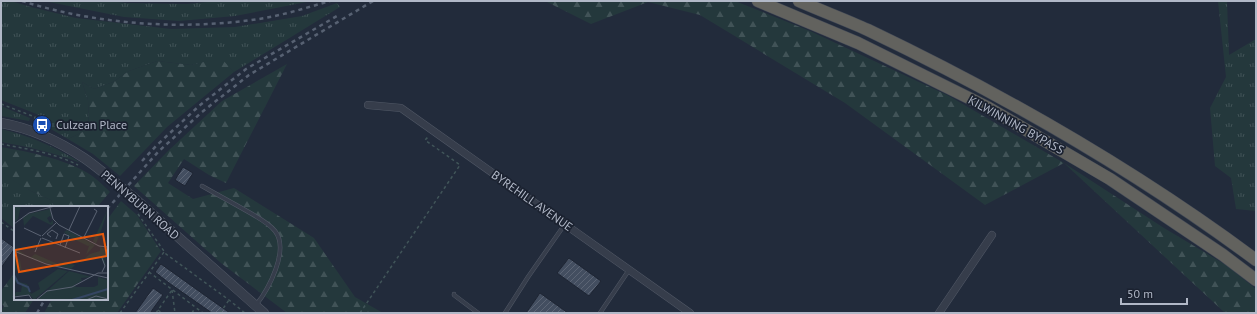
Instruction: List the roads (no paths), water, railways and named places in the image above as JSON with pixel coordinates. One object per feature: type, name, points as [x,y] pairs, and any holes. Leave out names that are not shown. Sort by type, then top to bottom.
[{"type":"highway","name":"KILWINNING BYPASS","points":[[758,1],[858,44],[987,107],[1110,179],[1223,255],[1256,280]]},
{"type":"highway","name":"KILWINNING BYPASS","points":[[798,1],[867,30],[999,96],[1123,169],[1256,260]]},
{"type":"street","name":"BYREHILL AVENUE","points":[[368,105],[401,108],[690,313]]},
{"type":"street","name":"PENNYBURN ROAD","points":[[1,123],[13,125],[45,137],[85,158],[133,197],[264,313]]},
{"type":"street","points":[[939,313],[992,235]]},
{"type":"lane","points":[[202,186],[269,225],[276,232],[280,249],[279,264],[256,306]]},
{"type":"lane","points":[[505,313],[565,224]]},
{"type":"lane","points":[[600,313],[629,270]]},
{"type":"lane","points":[[454,294],[478,313]]},
{"type":"railway","points":[[22,1],[81,16],[174,25],[235,22],[265,18],[330,1]]},
{"type":"railway","points":[[108,208],[158,152],[202,112],[249,75],[373,1]]},
{"type":"railway","points":[[142,161],[199,106],[246,69],[337,16]]},
{"type":"railway","points":[[37,313],[44,300]]},
{"type":"place","name":"Culzean Place","points":[[42,125]]}]
